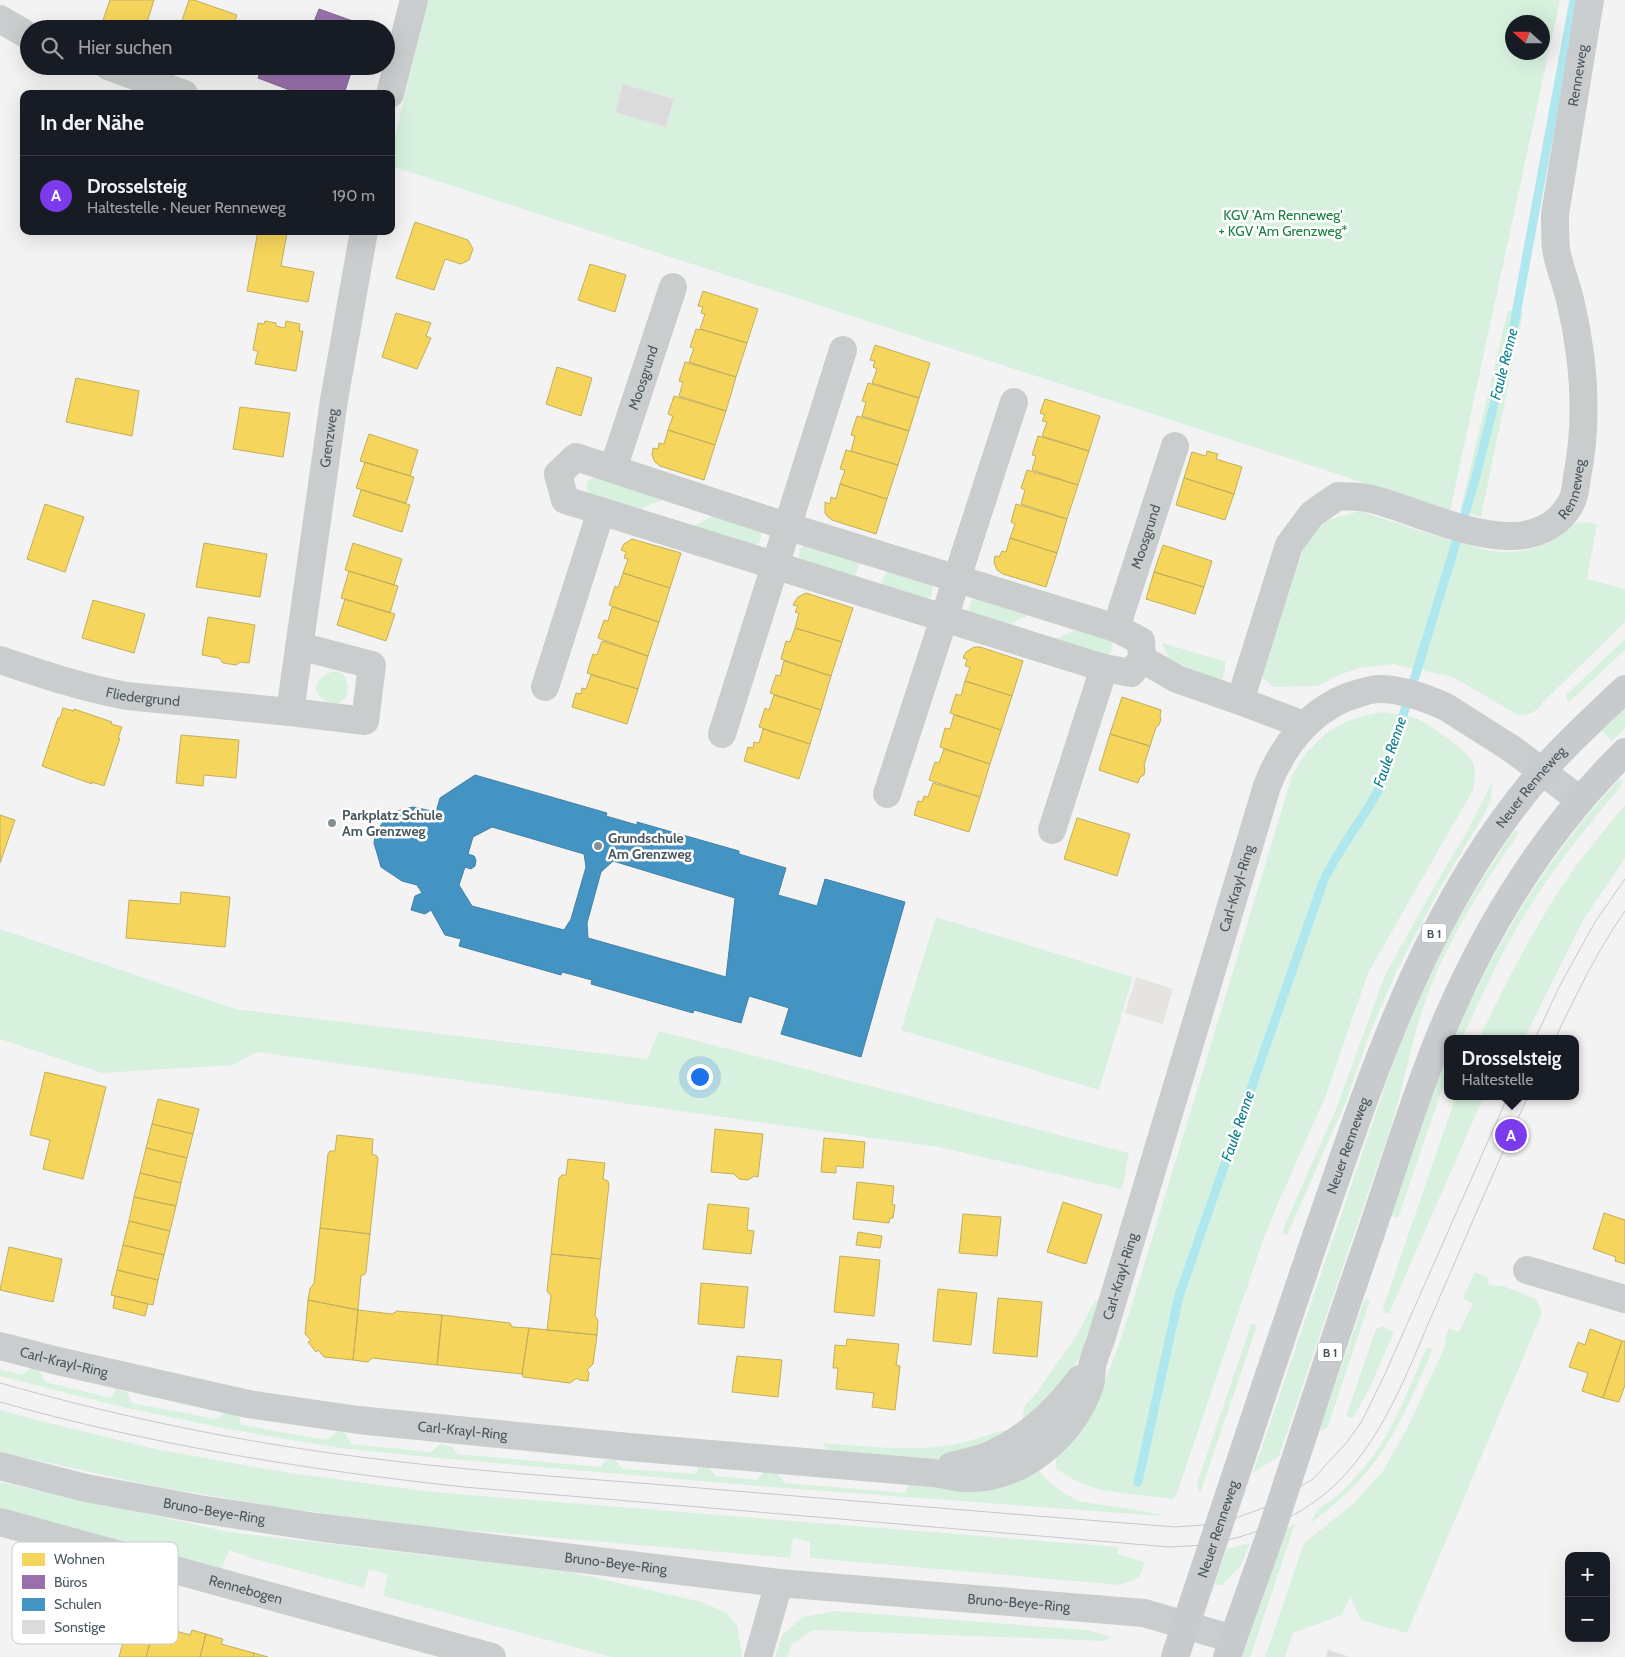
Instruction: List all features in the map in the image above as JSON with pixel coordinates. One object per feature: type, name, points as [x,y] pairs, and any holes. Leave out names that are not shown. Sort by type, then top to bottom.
[{"type":"main road","name":"Neuer Renneweg","points":[[1175,1657],[1352,1131],[1378,1059],[1427,945],[1466,876],[1498,828],[1542,771],[1581,730],[1625,690]]},
{"type":"main road","name":"B 1","points":[[1230,1648],[1282,1499],[1348,1297],[1441,1033],[1498,919],[1534,861],[1580,800],[1625,752]]},
{"type":"street","points":[[395,74],[414,0]]},
{"type":"street","name":"Renneweg","points":[[1240,701],[1289,545],[1312,514],[1338,496],[1369,498],[1480,533],[1515,536],[1543,530],[1562,515],[1571,502],[1576,484],[1583,434],[1580,358],[1571,304],[1556,250],[1555,214],[1590,0]]},
{"type":"street","points":[[0,19],[20,31]]},
{"type":"street","points":[[132,75],[173,90]]},
{"type":"street","points":[[391,90],[395,75]]},
{"type":"street","name":"Grenzweg","points":[[290,712],[334,400],[363,235]]},
{"type":"street","name":"Moosgrund","points":[[613,468],[673,287]]},
{"type":"street","points":[[722,734],[842,350]]},
{"type":"street","points":[[886,794],[1014,402]]},
{"type":"street","name":"Moosgrund","points":[[1116,628],[1174,446]]},
{"type":"street","points":[[576,457],[613,468],[786,526],[1116,628],[1141,641],[1142,659],[1131,673],[1104,668],[565,500],[558,474],[576,457]]},
{"type":"street","points":[[545,687],[601,511]]},
{"type":"street","points":[[290,712],[365,721],[372,665],[299,646]]},
{"type":"street","points":[[1142,659],[1177,679],[1304,725]]},
{"type":"street","name":"Fliedergrund","points":[[0,660],[76,685],[110,693],[290,712]]},
{"type":"street","points":[[1052,830],[1104,668]]},
{"type":"street","name":"Carl-Krayl-Ring","points":[[0,1346],[248,1404],[358,1420],[933,1473],[986,1456],[1024,1435],[1046,1418],[1073,1390],[1093,1363],[1104,1333],[1267,786],[1277,764],[1304,725],[1316,714],[1361,692],[1380,689],[1422,697],[1446,707],[1512,749],[1580,800]]},
{"type":"street","points":[[1527,1270],[1625,1299]]},
{"type":"street","name":"Bruno-Beye-Ring","points":[[0,1466],[86,1488],[198,1509],[316,1527],[779,1583],[1144,1613],[1186,1624],[1230,1648]]},
{"type":"street","name":"Rennebogen","points":[[0,1522],[73,1542]]},
{"type":"street","name":"Rennebogen","points":[[178,1571],[492,1657]]},
{"type":"street","points":[[758,1657],[779,1583]]},
{"type":"green space","name":"KGV 'Am Renneweg' + KGV 'Am Grenzweg*","points":[[428,0],[1560,0],[1550,46],[1550,15],[1505,15],[1505,60],[1547,60],[1450,511],[395,167],[395,137]]},
{"type":"green space","points":[[1508,310],[1523,313],[1481,517],[1460,511]]},
{"type":"green space","points":[[596,477],[666,498],[639,510],[590,495],[586,488],[588,480]]},
{"type":"green space","points":[[1360,511],[1423,532],[1500,552],[1522,551],[1542,545],[1580,522],[1597,524],[1587,579],[1625,589],[1625,622],[1538,709],[1528,714],[1516,714],[1453,677],[1392,664],[1359,668],[1337,676],[1318,686],[1274,687],[1261,677],[1305,544],[1327,520]]},
{"type":"green space","points":[[719,513],[762,532],[759,543],[750,547],[691,527]]},
{"type":"green space","points":[[809,543],[861,559],[855,578],[804,562],[799,556],[800,548]]},
{"type":"green space","points":[[887,567],[928,581],[933,587],[931,597],[924,599],[881,585]]},
{"type":"green space","points":[[976,599],[1030,614],[1004,627],[971,614],[969,609],[971,601]]},
{"type":"green space","points":[[1079,628],[1110,638],[1113,644],[1111,653],[1104,656],[1052,641]]},
{"type":"green space","points":[[1625,639],[1625,650],[1568,703],[1566,695]]},
{"type":"green space","points":[[1162,643],[1225,661],[1222,681],[1170,660]]},
{"type":"green space","points":[[337,671],[345,676],[348,686],[346,698],[336,704],[322,699],[315,687],[324,676]]},
{"type":"green space","points":[[1625,708],[1625,728],[1612,741],[1601,730]]},
{"type":"green space","points":[[1384,712],[1415,718],[1437,731],[1464,751],[1474,766],[1473,790],[1368,973],[1326,1095],[1261,1246],[1176,1496],[1173,1499],[1094,1488],[1068,1477],[1056,1468],[1056,1458],[1077,1437],[1088,1417],[1110,1369],[1122,1336],[1292,776],[1309,750],[1329,731],[1354,719]]},
{"type":"green space","points":[[1619,779],[1622,781],[1620,788],[1594,818],[1546,882],[1515,931],[1464,1035],[1456,1035],[1480,983],[1509,929],[1541,877],[1577,828]]},
{"type":"green space","points":[[1492,782],[1491,799],[1485,813],[1439,890],[1397,970],[1372,1028],[1345,1104],[1287,1235],[1283,1233],[1283,1229],[1336,1109],[1385,975],[1464,837]]},
{"type":"green space","points":[[1625,805],[1625,858],[1582,922],[1526,1035],[1481,1035],[1514,968],[1553,900],[1596,840]]},
{"type":"green space","points":[[1516,830],[1519,833],[1466,916],[1442,960],[1433,982],[1419,1020],[1391,1126],[1279,1456],[1253,1473],[1394,1060],[1408,1025],[1451,933],[1490,867]]},
{"type":"green space","points":[[936,917],[1133,977],[1099,1090],[901,1030]]},
{"type":"green space","points":[[0,929],[236,1009],[647,1059],[659,1031],[1129,1153],[1122,1189],[938,1147],[257,1052],[233,1065],[102,1073],[0,1039]]},
{"type":"green space","points":[[1444,1063],[1444,1084],[1398,1218],[1391,1216],[1414,1145]]},
{"type":"green space","points":[[1455,1100],[1482,1100],[1389,1313],[1385,1313],[1383,1308]]},
{"type":"green space","points":[[1475,1272],[1487,1277],[1489,1285],[1503,1286],[1536,1299],[1542,1313],[1407,1633],[1361,1620],[1350,1597],[1342,1615],[1293,1633],[1285,1657],[1265,1657],[1304,1543],[1352,1505],[1383,1471],[1407,1429],[1446,1344],[1445,1339],[1449,1328],[1459,1332],[1473,1304],[1463,1298]]},
{"type":"green space","points":[[1365,1298],[1370,1301],[1328,1426],[1323,1431],[1319,1431]]},
{"type":"green space","points":[[1095,1300],[1100,1302],[1082,1352],[1067,1381],[1026,1425],[1022,1420],[1025,1405],[1037,1392],[1077,1335]]},
{"type":"green space","points":[[1251,1324],[1257,1325],[1201,1491],[1199,1491],[1197,1484]]},
{"type":"green space","points":[[1381,1326],[1394,1332],[1370,1387],[1353,1418],[1346,1416],[1376,1329]]},
{"type":"green space","points":[[1427,1347],[1433,1349],[1404,1414],[1386,1445],[1365,1474],[1352,1488],[1311,1523],[1319,1508],[1348,1485],[1381,1444],[1396,1417]]},
{"type":"green space","points":[[31,1368],[40,1370],[45,1382],[111,1398],[116,1389],[127,1392],[132,1403],[216,1419],[226,1412],[238,1415],[241,1425],[327,1440],[339,1431],[345,1433],[351,1444],[431,1452],[440,1444],[451,1446],[458,1454],[600,1467],[606,1460],[615,1460],[623,1469],[697,1474],[698,1465],[708,1467],[716,1476],[757,1480],[764,1471],[777,1473],[785,1483],[905,1493],[909,1485],[933,1486],[1034,1464],[1054,1486],[1079,1501],[1162,1516],[771,1487],[339,1448],[228,1429],[122,1407],[0,1376],[0,1369],[22,1375]]},
{"type":"green space","points":[[0,1410],[160,1450],[290,1473],[433,1492],[1118,1547],[1117,1554],[1145,1562],[1139,1578],[1120,1585],[810,1558],[810,1542],[793,1538],[790,1558],[429,1527],[284,1508],[149,1485],[0,1452]]},
{"type":"green space","points":[[1011,1430],[968,1455],[938,1459],[901,1459],[831,1453],[822,1443],[887,1448],[936,1447],[959,1444],[996,1432]]},
{"type":"green space","points":[[0,1482],[229,1532],[443,1557],[535,1564],[702,1602],[727,1613],[737,1626],[742,1657],[611,1657],[383,1596],[388,1575],[369,1569],[364,1588],[251,1558],[229,1550],[222,1569],[178,1558],[178,1542],[115,1542],[0,1513]]},
{"type":"green space","points":[[1295,1524],[1250,1657],[1242,1657],[1286,1529]]},
{"type":"green space","points":[[1250,1543],[1241,1565],[1222,1585],[1216,1585],[1215,1582],[1227,1549]]},
{"type":"green space","points":[[836,1611],[1086,1630],[1110,1636],[1106,1641],[813,1630],[792,1644],[787,1657],[775,1657],[782,1635],[803,1617]]},
{"type":"sand","points":[[1136,977],[1173,989],[1163,1024],[1125,1013]]},
{"type":"building: Wohnen","points":[[110,0],[154,0],[148,20],[103,20]]},
{"type":"building: Wohnen","points":[[189,0],[237,15],[235,20],[182,20]]},
{"type":"building: Wohnen","points":[[415,222],[468,240],[473,249],[469,260],[461,264],[445,259],[434,290],[396,278]]},
{"type":"building: Wohnen","points":[[257,235],[287,235],[281,266],[314,272],[308,302],[247,291]]},
{"type":"building: Wohnen","points":[[590,264],[626,275],[615,312],[578,300]]},
{"type":"building: Wohnen","points":[[703,291],[758,309],[747,343],[700,329],[705,314],[701,313],[703,307],[698,306]]},
{"type":"building: Wohnen","points":[[396,313],[431,323],[426,336],[431,338],[417,369],[382,357]]},
{"type":"building: Wohnen","points":[[265,321],[276,323],[276,326],[285,328],[286,321],[300,324],[299,331],[303,331],[296,371],[255,364],[258,351],[253,350],[258,323],[264,324]]},
{"type":"building: Wohnen","points":[[696,329],[747,343],[736,377],[689,362],[694,348],[690,347]]},
{"type":"building: Wohnen","points":[[875,345],[930,363],[919,398],[872,383],[877,369],[873,367],[875,361],[870,360]]},
{"type":"building: Wohnen","points":[[685,362],[736,377],[726,411],[679,396],[683,382],[679,381]]},
{"type":"building: Wohnen","points":[[557,367],[592,378],[581,416],[546,404]]},
{"type":"building: Wohnen","points":[[76,378],[139,391],[132,436],[66,422]]},
{"type":"building: Wohnen","points":[[868,383],[919,398],[909,431],[862,416],[866,402],[862,401]]},
{"type":"building: Wohnen","points":[[674,396],[726,411],[715,445],[668,430],[673,416],[668,414]]},
{"type":"building: Wohnen","points":[[1045,399],[1100,416],[1089,451],[1042,436],[1047,422],[1042,421],[1045,415],[1040,413]]},
{"type":"building: Wohnen","points":[[240,407],[290,413],[283,457],[233,449]]},
{"type":"building: Wohnen","points":[[857,416],[909,431],[898,465],[851,451],[855,436],[851,435]]},
{"type":"building: Wohnen","points":[[668,430],[715,445],[704,480],[660,466],[655,462],[652,455],[653,448],[658,449],[659,443],[664,444]]},
{"type":"building: Wohnen","points":[[369,434],[418,450],[410,476],[360,461]]},
{"type":"building: Wohnen","points":[[1038,436],[1089,451],[1078,485],[1032,470],[1036,456],[1032,455]]},
{"type":"building: Wohnen","points":[[846,450],[898,465],[887,499],[840,484],[845,470],[840,469]]},
{"type":"building: Wohnen","points":[[1207,451],[1218,454],[1216,459],[1242,467],[1234,494],[1184,478],[1192,452],[1206,456]]},
{"type":"building: Wohnen","points":[[365,462],[414,477],[406,503],[356,488]]},
{"type":"building: Wohnen","points":[[1027,470],[1078,485],[1067,519],[1021,504],[1025,490],[1021,488]]},
{"type":"building: Wohnen","points":[[1184,478],[1234,494],[1225,520],[1176,505]]},
{"type":"building: Wohnen","points":[[840,484],[887,499],[876,534],[832,520],[827,516],[825,513],[825,502],[830,504],[831,497],[836,499]]},
{"type":"building: Wohnen","points":[[361,490],[410,505],[402,532],[353,516]]},
{"type":"building: Wohnen","points":[[45,504],[84,517],[65,572],[27,559]]},
{"type":"building: Wohnen","points":[[1016,504],[1067,519],[1057,553],[1010,538],[1015,524],[1011,522]]},
{"type":"building: Wohnen","points":[[1010,538],[1057,553],[1046,587],[1003,574],[997,570],[994,563],[995,556],[999,557],[1002,551],[1006,552]]},
{"type":"building: Wohnen","points":[[632,539],[681,553],[670,588],[623,573],[628,559],[624,558],[626,552],[621,550],[624,544]]},
{"type":"building: Wohnen","points":[[204,543],[267,554],[260,597],[196,587]]},
{"type":"building: Wohnen","points":[[353,543],[402,559],[394,585],[345,570]]},
{"type":"building: Wohnen","points":[[1163,545],[1212,561],[1204,587],[1154,572]]},
{"type":"building: Wohnen","points":[[349,571],[398,586],[390,613],[341,598]]},
{"type":"building: Wohnen","points":[[1154,572],[1204,587],[1195,614],[1146,599]]},
{"type":"building: Wohnen","points":[[623,573],[670,588],[659,622],[609,605],[615,586],[618,588]]},
{"type":"building: Wohnen","points":[[806,593],[853,608],[842,642],[795,628],[799,613],[795,612],[798,606],[793,605],[798,597]]},
{"type":"building: Wohnen","points":[[345,599],[395,614],[386,641],[337,625]]},
{"type":"building: Wohnen","points":[[93,600],[145,614],[134,653],[82,638]]},
{"type":"building: Wohnen","points":[[612,607],[659,622],[648,656],[598,638],[604,620],[608,621]]},
{"type":"building: Wohnen","points":[[208,617],[255,625],[249,663],[240,662],[236,665],[223,663],[219,658],[202,655]]},
{"type":"building: Wohnen","points":[[795,628],[842,642],[831,676],[781,659],[786,641],[790,642]]},
{"type":"building: Wohnen","points":[[602,641],[648,656],[638,689],[587,673],[593,654],[597,655]]},
{"type":"building: Wohnen","points":[[974,647],[980,647],[1023,661],[1012,696],[965,681],[970,667],[965,666],[967,659],[963,658],[966,652]]},
{"type":"building: Wohnen","points":[[784,661],[831,676],[821,710],[770,693],[776,675],[780,676]]},
{"type":"building: Wohnen","points":[[591,675],[638,689],[627,724],[572,707],[576,693],[581,694],[582,688],[586,689]]},
{"type":"building: Wohnen","points":[[965,681],[1012,696],[1001,730],[950,713],[956,694],[961,696]]},
{"type":"building: Wohnen","points":[[774,695],[821,710],[810,744],[759,727],[765,708],[769,710]]},
{"type":"building: Wohnen","points":[[1122,697],[1161,710],[1161,719],[1156,727],[1150,746],[1110,734]]},
{"type":"building: Wohnen","points":[[63,708],[74,711],[74,709],[122,727],[104,786],[92,782],[92,784],[42,766]]},
{"type":"building: Wohnen","points":[[954,715],[1001,730],[990,764],[940,747],[945,728],[950,729]]},
{"type":"building: Wohnen","points":[[763,729],[810,744],[799,779],[744,761],[748,747],[753,748],[754,742],[759,743]]},
{"type":"building: Wohnen","points":[[1110,734],[1150,746],[1144,765],[1144,775],[1140,777],[1138,783],[1099,770]]},
{"type":"building: Wohnen","points":[[181,735],[239,740],[236,778],[204,775],[203,786],[176,783]]},
{"type":"building: Wohnen","points":[[944,749],[990,764],[980,797],[929,780],[935,762],[939,763]]},
{"type":"building: Wohnen","points":[[933,783],[980,797],[969,832],[914,815],[918,801],[922,802],[924,796],[928,797]]},
{"type":"building: Wohnen","points":[[0,815],[15,820],[0,863]]},
{"type":"building: Wohnen","points":[[1077,818],[1130,834],[1117,876],[1064,859]]},
{"type":"building: Wohnen","points":[[181,892],[230,897],[225,947],[126,938],[129,900],[180,904]]},
{"type":"building: Wohnen","points":[[45,1072],[106,1087],[83,1179],[43,1169],[50,1140],[30,1135]]},
{"type":"building: Wohnen","points":[[158,1099],[199,1109],[193,1134],[152,1124]]},
{"type":"building: Wohnen","points":[[152,1124],[193,1134],[187,1158],[146,1148]]},
{"type":"building: Wohnen","points":[[715,1129],[763,1134],[758,1177],[754,1176],[748,1180],[739,1179],[734,1174],[711,1172]]},
{"type":"building: Wohnen","points":[[337,1135],[373,1139],[372,1154],[377,1156],[378,1159],[370,1234],[320,1228],[328,1154],[330,1151],[335,1151]]},
{"type":"building: Wohnen","points":[[824,1138],[865,1142],[863,1168],[836,1166],[836,1173],[821,1172]]},
{"type":"building: Wohnen","points":[[146,1148],[187,1158],[181,1183],[140,1173]]},
{"type":"building: Wohnen","points":[[568,1159],[605,1163],[603,1179],[608,1181],[609,1184],[601,1259],[551,1254],[559,1178],[562,1175],[566,1175]]},
{"type":"building: Wohnen","points":[[140,1173],[181,1183],[176,1206],[134,1197]]},
{"type":"building: Wohnen","points":[[857,1182],[894,1186],[892,1204],[895,1205],[893,1218],[890,1218],[889,1223],[853,1219]]},
{"type":"building: Wohnen","points":[[134,1197],[176,1206],[170,1231],[129,1221]]},
{"type":"building: Wohnen","points":[[1063,1202],[1102,1215],[1086,1264],[1047,1252]]},
{"type":"building: Wohnen","points":[[708,1204],[749,1208],[747,1230],[754,1231],[751,1254],[703,1249]]},
{"type":"building: Wohnen","points":[[1604,1213],[1625,1220],[1625,1264],[1615,1261],[1616,1257],[1593,1249]]},
{"type":"building: Wohnen","points":[[963,1214],[1001,1217],[997,1256],[959,1253]]},
{"type":"building: Wohnen","points":[[129,1221],[170,1231],[164,1255],[123,1245]]},
{"type":"building: Wohnen","points":[[320,1228],[370,1234],[366,1272],[364,1275],[361,1275],[358,1310],[308,1300],[310,1289],[314,1283]]},
{"type":"building: Wohnen","points":[[858,1232],[882,1236],[880,1248],[856,1245]]},
{"type":"building: Wohnen","points":[[123,1245],[164,1255],[158,1280],[117,1270]]},
{"type":"building: Wohnen","points":[[9,1247],[62,1259],[53,1302],[0,1290]]},
{"type":"building: Wohnen","points":[[551,1254],[601,1259],[595,1316],[598,1320],[597,1335],[547,1330],[551,1296],[547,1291]]},
{"type":"building: Wohnen","points":[[840,1256],[880,1260],[874,1316],[834,1312]]},
{"type":"building: Wohnen","points":[[117,1270],[158,1280],[153,1305],[111,1295]]},
{"type":"building: Wohnen","points":[[701,1283],[748,1287],[744,1328],[698,1324]]},
{"type":"building: Wohnen","points":[[938,1289],[977,1293],[971,1345],[933,1341]]},
{"type":"building: Wohnen","points":[[115,1296],[148,1304],[145,1316],[113,1308]]},
{"type":"building: Wohnen","points":[[998,1298],[1042,1302],[1037,1357],[993,1353]]},
{"type":"building: Wohnen","points":[[308,1300],[358,1310],[353,1360],[324,1357],[318,1350],[316,1352],[308,1342],[311,1340],[305,1334]]},
{"type":"building: Wohnen","points":[[358,1310],[392,1314],[397,1311],[442,1315],[437,1365],[372,1358],[368,1362],[353,1360]]},
{"type":"building: Wohnen","points":[[442,1315],[510,1323],[512,1327],[529,1328],[522,1374],[437,1365]]},
{"type":"building: Wohnen","points":[[529,1328],[597,1335],[593,1364],[587,1370],[589,1372],[588,1381],[577,1378],[570,1383],[523,1377]]},
{"type":"building: Wohnen","points":[[1590,1329],[1622,1341],[1603,1398],[1582,1391],[1588,1373],[1569,1367],[1578,1342],[1585,1345]]},
{"type":"building: Wohnen","points":[[847,1339],[899,1344],[896,1365],[900,1366],[895,1410],[872,1407],[874,1393],[836,1389],[838,1368],[833,1368],[835,1345],[846,1346]]},
{"type":"building: Wohnen","points":[[1622,1341],[1625,1341],[1625,1385],[1619,1402],[1603,1398]]},
{"type":"building: Wohnen","points":[[737,1356],[782,1360],[778,1397],[732,1392]]},
{"type":"building: Wohnen","points":[[192,1630],[206,1634],[200,1657],[146,1657],[150,1644],[178,1644],[178,1632],[190,1635]]},
{"type":"building: Wohnen","points":[[206,1634],[223,1639],[221,1644],[254,1653],[253,1657],[200,1657]]},
{"type":"building: Wohnen","points":[[122,1644],[150,1644],[146,1657],[119,1657]]},
{"type":"building: Wohnen","points":[[254,1653],[268,1657],[253,1657]]},
{"type":"building: Büros","points":[[319,9],[350,20],[315,20]]},
{"type":"building: Büros","points":[[259,75],[350,75],[345,90],[290,90],[258,78]]},
{"type":"building: Schulen","points":[[475,775],[607,813],[606,816],[637,825],[637,822],[739,851],[739,854],[786,868],[778,895],[817,906],[825,879],[905,902],[861,1057],[781,1034],[789,1008],[749,996],[741,1023],[694,1010],[693,1013],[591,984],[592,980],[562,972],[561,975],[459,946],[461,939],[445,935],[431,910],[425,914],[411,910],[415,896],[422,893],[417,885],[402,881],[381,867],[374,843],[375,834],[389,813],[413,807],[436,812],[440,798]],"holes":[[[492,827],[584,854],[586,867],[571,919],[564,930],[472,906],[459,885],[465,867],[471,869],[475,866],[476,860],[474,856],[468,854],[473,837]],[[613,861],[735,898],[726,977],[588,938],[587,923],[601,872]]]},
{"type":"building: Sonstige","points":[[623,84],[674,99],[666,127],[615,112]]},
{"type":"building: Sonstige","points":[[1328,1650],[1349,1657],[1326,1657]]},
{"type":"waterway","name":"Faule Renne","points":[[1138,1482],[1179,1296],[1323,882],[1383,781],[1474,484],[1514,325],[1574,0]]},
{"type":"tram line","points":[[1537,1035],[1559,987],[1595,922],[1625,879]]},
{"type":"tram line","points":[[1557,1035],[1596,957],[1625,911]]},
{"type":"tram line","points":[[0,1383],[95,1408],[239,1439],[336,1454],[421,1464],[1175,1527],[1219,1524],[1266,1507],[1313,1479],[1347,1442],[1362,1421],[1385,1374],[1506,1100]]},
{"type":"tram line","points":[[0,1402],[115,1431],[230,1454],[347,1473],[464,1487],[1169,1547],[1214,1543],[1274,1525],[1302,1510],[1327,1492],[1363,1452],[1378,1430],[1403,1382],[1526,1100]]},
{"type":"place","name":"Parkplatz Schule Am Grenzweg","points":[[332,823]]},
{"type":"place","name":"Grundschule Am Grenzweg","points":[[598,846]]},
{"type":"place","name":"Drosselsteig","points":[[1511,1135]]}]
